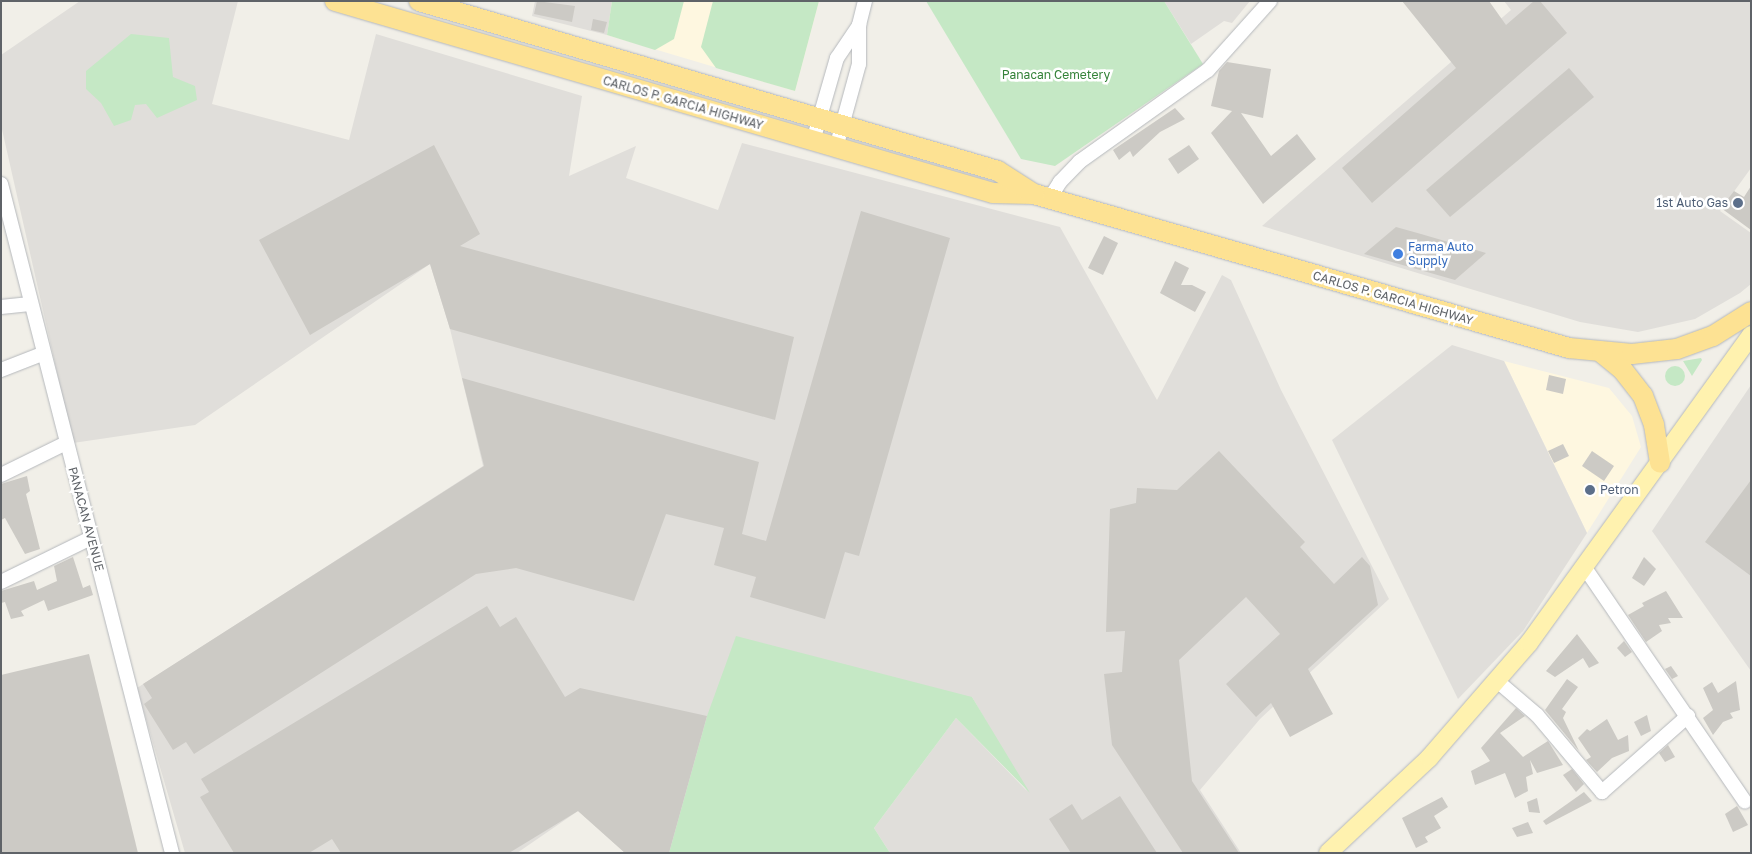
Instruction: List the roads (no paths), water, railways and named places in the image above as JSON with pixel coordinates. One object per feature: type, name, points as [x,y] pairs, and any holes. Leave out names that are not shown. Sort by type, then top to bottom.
[{"type":"highway","name":"CARLOS P. GARCIA HIGHWAY","points":[[335,1],[993,193],[1042,196],[1552,344],[1602,353],[1644,354],[1688,346],[1713,336],[1751,312]]},
{"type":"highway","name":"CARLOS P. GARCIA HIGHWAY","points":[[419,1],[998,171],[1042,196]]},
{"type":"highway","points":[[1602,353],[1626,373],[1643,396],[1657,434],[1660,463]]},
{"type":"main road","points":[[1328,853],[1429,758],[1496,680],[1585,568],[1751,335]]},
{"type":"street","points":[[836,148],[859,64],[859,26],[865,1]]},
{"type":"street","points":[[1042,196],[1060,182],[1079,162],[1208,70],[1270,1]]},
{"type":"street","points":[[813,141],[821,119],[837,58],[859,26]]},
{"type":"street","points":[[833,75],[854,81]]},
{"type":"street","name":"PANACAN AVENUE","points":[[1,184],[42,354],[172,853]]},
{"type":"street","points":[[1,307],[30,304]]},
{"type":"street","points":[[1,370],[42,354]]},
{"type":"street","points":[[1,475],[66,442]]},
{"type":"street","points":[[1,582],[91,538]]},
{"type":"street","points":[[1585,568],[1688,716],[1711,756],[1745,802]]},
{"type":"street","points":[[1496,680],[1537,715],[1602,792],[1688,716]]},
{"type":"place","name":"1st Auto Gas","points":[[1738,203]]},
{"type":"place","name":"Farma Auto Supply","points":[[1398,254]]},
{"type":"place","name":"Petron","points":[[1590,490]]},
{"type":"park label","name":"Panacan Cemetery","points":[[1056,75]]}]
